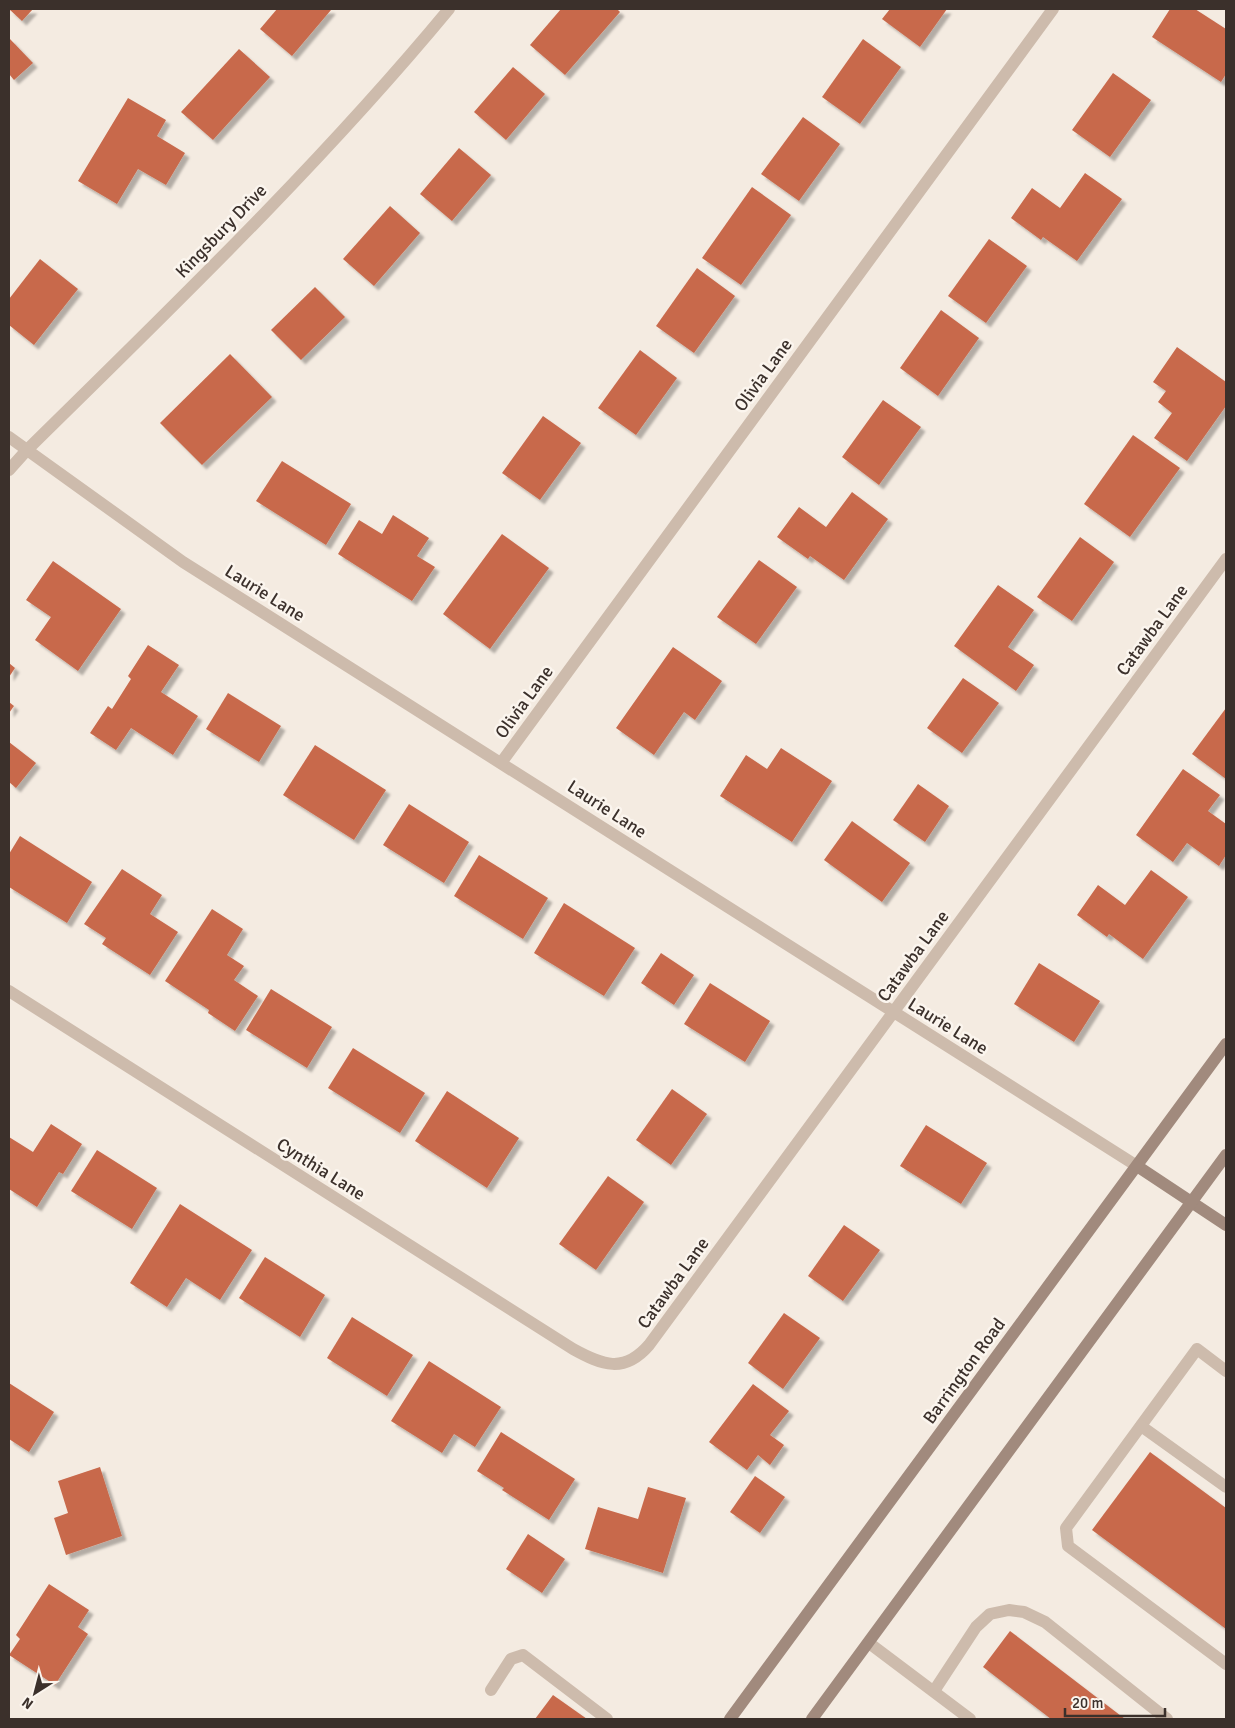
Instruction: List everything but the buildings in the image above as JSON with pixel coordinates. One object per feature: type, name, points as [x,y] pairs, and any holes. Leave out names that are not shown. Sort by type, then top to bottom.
[{"type":"main road","name":"Barrington Road","points":[[730,1719],[1226,1044]]},
{"type":"main road","points":[[812,1719],[1226,1155]]},
{"type":"main road","name":"Laurie Lane","points":[[1137,1166],[1226,1225]]},
{"type":"street","name":"Kingsbury Drive","points":[[9,470],[275,202],[361,109],[449,9]]},
{"type":"street","name":"Olivia Lane","points":[[502,763],[1053,9]]},
{"type":"street","name":"Laurie Lane","points":[[9,438],[183,562],[1137,1166]]},
{"type":"street","name":"Catawba Lane","points":[[619,1364],[641,1354],[649,1345],[1226,559]]},
{"type":"street","name":"Cynthia Lane","points":[[9,991],[573,1349],[604,1364],[619,1364]]},
{"type":"street","points":[[1226,1371],[1196,1349],[1066,1528],[1068,1546],[1226,1664]]},
{"type":"street","points":[[1141,1426],[1226,1488]]},
{"type":"street","points":[[934,1692],[976,1627],[990,1614],[1010,1610],[1024,1612],[1045,1622],[1167,1719]]},
{"type":"street","points":[[868,1643],[970,1719]]},
{"type":"street","points":[[491,1690],[511,1659],[523,1655],[607,1719]]}]
